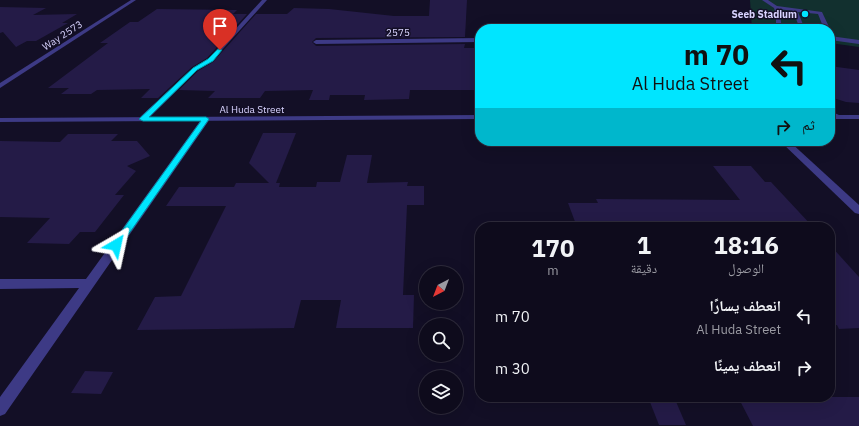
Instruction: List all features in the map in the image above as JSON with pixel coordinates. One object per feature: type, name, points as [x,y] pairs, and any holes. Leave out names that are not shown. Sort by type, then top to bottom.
[{"type":"street","name":"Way 2573","points":[[0,86],[134,0]]},
{"type":"street","points":[[143,119],[195,69],[210,60],[264,0]]},
{"type":"street","points":[[764,0],[774,4],[777,7],[820,13],[825,24]]},
{"type":"street","points":[[777,7],[779,24]]},
{"type":"street","points":[[795,9],[801,24]]},
{"type":"street","points":[[835,39],[859,42]]},
{"type":"street","name":"2575","points":[[316,42],[475,40]]},
{"type":"street","points":[[835,115],[859,117]]},
{"type":"street","name":"Al Huda Street","points":[[0,120],[475,117]]},
{"type":"street","points":[[0,408],[206,119]]},
{"type":"street","points":[[789,146],[859,211]]},
{"type":"street","points":[[0,284],[89,283]]},
{"type":"green space","name":"Seeb Stadium","points":[[750,0],[859,0],[859,47],[835,44],[835,24],[752,24]]},
{"type":"building","points":[[430,0],[467,0],[465,37],[316,38],[312,42],[316,46],[465,44],[464,48],[475,48],[475,90],[410,90],[409,99],[364,100],[365,95],[330,95],[329,100],[309,100],[313,90],[265,91],[260,98],[208,98],[215,91],[179,90],[198,71],[213,62],[256,14],[287,14],[294,8],[329,9],[394,16],[429,16]]},
{"type":"building","points":[[0,7],[46,8],[33,15],[77,14],[62,23],[68,23],[36,41],[27,41],[16,47],[3,32],[0,33]]},
{"type":"building","points":[[157,9],[237,10],[233,14],[247,14],[207,58],[192,67],[158,98],[141,98],[150,89],[97,90],[91,94],[61,94],[69,88],[48,88],[108,43],[100,43],[130,22],[138,22]]},
{"type":"building","points":[[835,67],[859,70],[859,103],[846,102],[835,99]]},
{"type":"building","points":[[263,133],[296,133],[276,183],[280,183],[279,187],[316,187],[317,182],[340,182],[347,155],[372,155],[367,183],[408,182],[407,186],[424,186],[424,205],[407,205],[403,295],[414,295],[413,328],[336,328],[341,300],[301,300],[294,328],[137,330],[155,297],[181,296],[226,206],[166,206],[179,187],[234,187],[236,183],[269,183],[249,163]]},
{"type":"building","points":[[68,134],[118,134],[111,141],[137,141],[150,156],[127,166],[136,171],[115,195],[124,195],[95,232],[80,232],[69,244],[27,243],[50,218],[0,217],[0,141],[60,142]]},
{"type":"building","points":[[713,166],[751,166],[765,182],[771,182],[808,222],[575,222],[568,203],[598,203],[596,199],[740,200]]},
{"type":"building","points":[[835,251],[859,277],[859,328],[839,329],[837,325],[835,325]]},
{"type":"building","points":[[85,371],[113,372],[101,394],[71,393]]},
{"type":"building","points":[[835,397],[859,397],[859,426],[753,426],[741,402],[835,402]]},
{"type":"building","points":[[650,402],[676,402],[686,425],[659,425]]},
{"type":"place","name":"Seeb Stadium","points":[[805,14]]},
{"type":"route","points":[[116,245],[206,119],[143,119],[195,69],[210,60],[220,50]]}]
